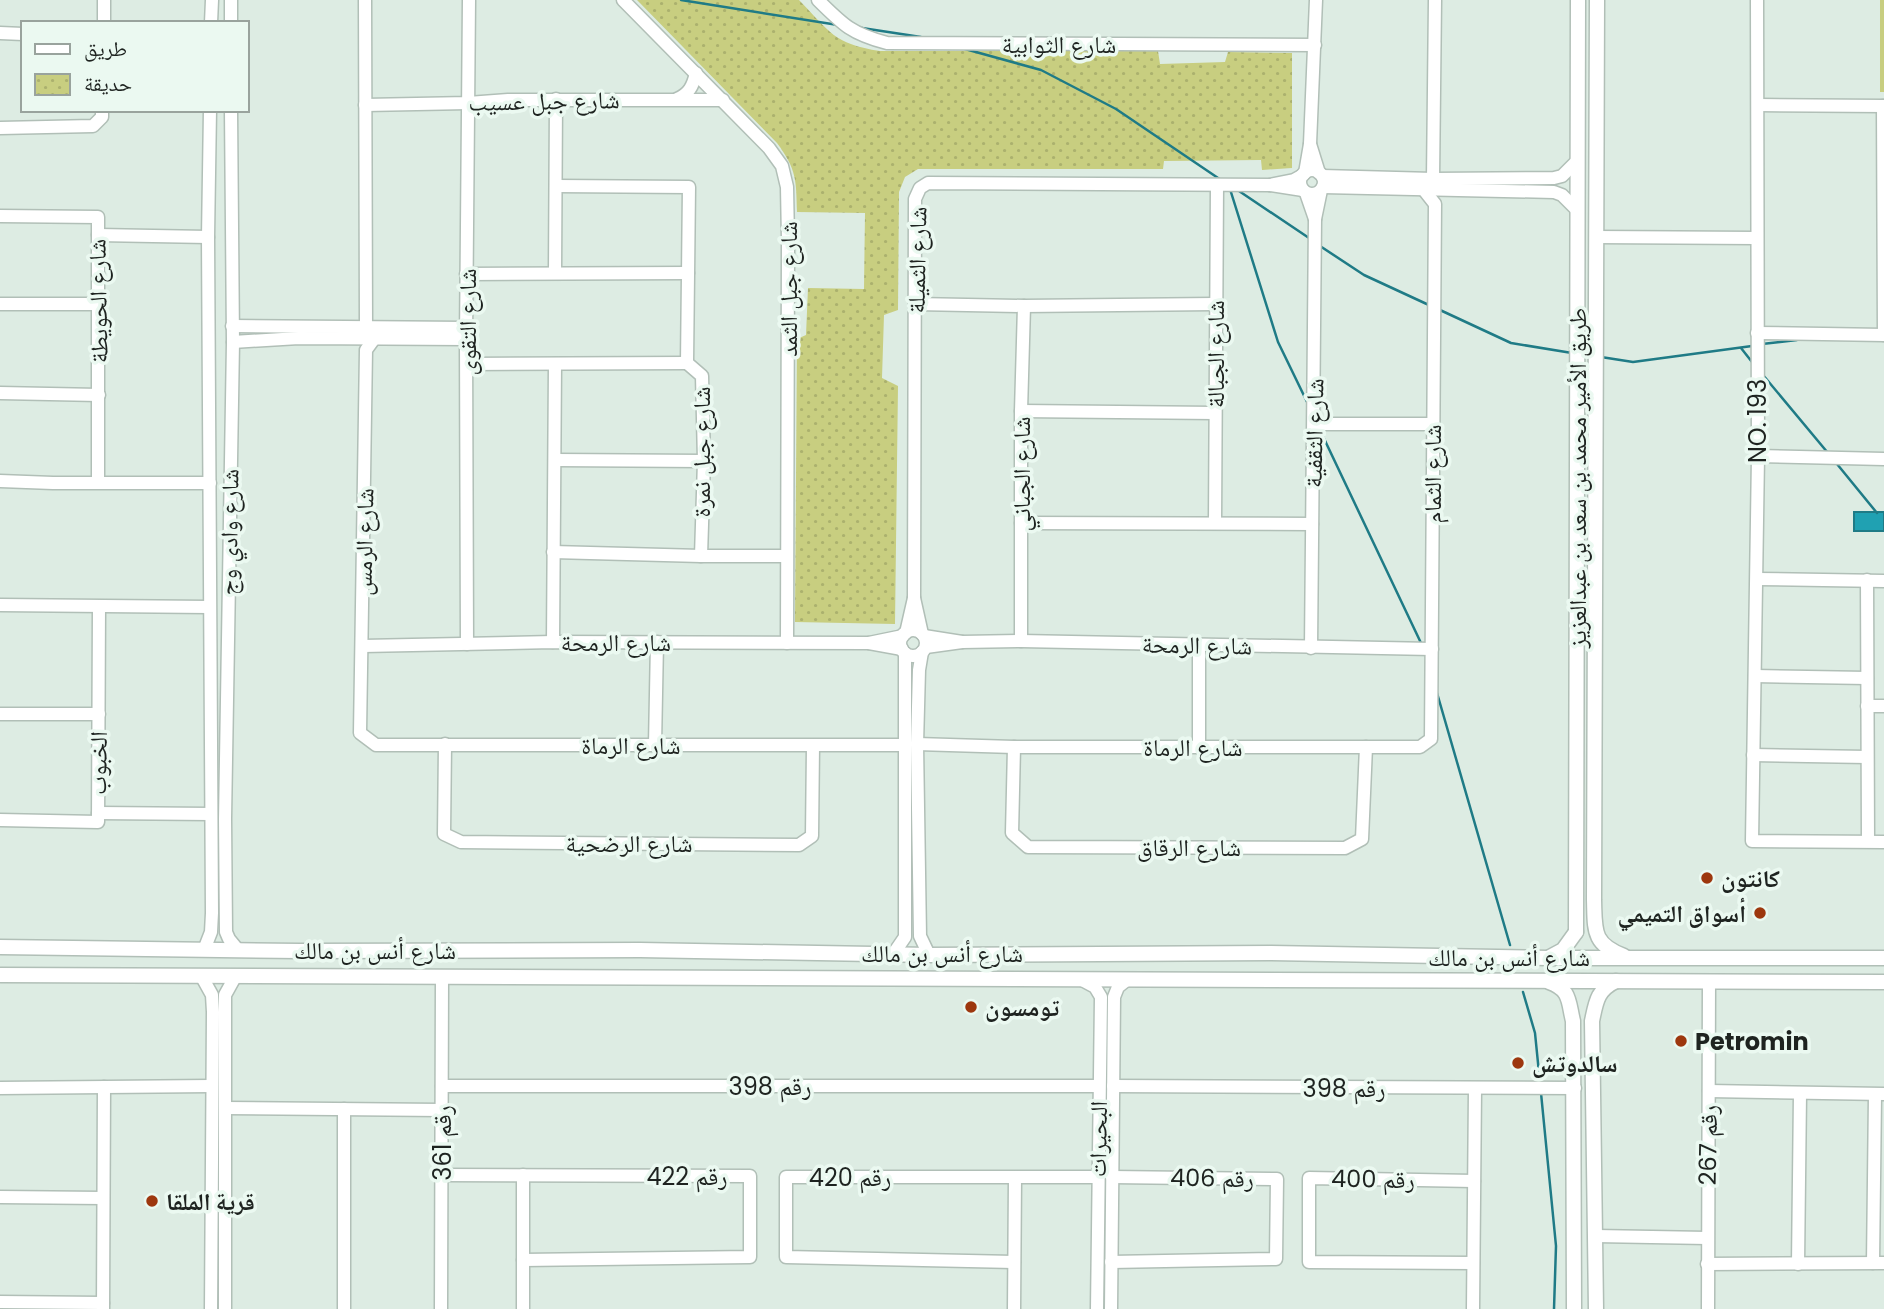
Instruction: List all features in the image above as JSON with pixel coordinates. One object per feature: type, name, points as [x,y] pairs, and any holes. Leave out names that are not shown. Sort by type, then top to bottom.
[{"type":"main road","name":"طريق الأمير محمد بن سعد بن عبدالعزيز","points":[[1576,932],[1578,0]]},
{"type":"main road","name":"طريق الأمير محمد بن سعد بن عبدالعزيز","points":[[1595,932],[1597,0]]},
{"type":"main road","points":[[1548,958],[1563,950],[1576,932],[1583,938],[1590,938],[1595,932],[1601,943],[1611,951],[1628,957]]},
{"type":"main road","name":"شارع أنس بن مالك","points":[[0,947],[640,950],[929,955],[1271,953],[1548,958],[1884,958]]},
{"type":"main road","points":[[640,950],[649,965],[641,977]]},
{"type":"main road","points":[[712,951],[706,956],[703,965],[706,973],[713,978]]},
{"type":"main road","name":"شارع أنس بن مالك","points":[[0,975],[337,979],[641,977],[1884,982]]},
{"type":"main road","points":[[1542,980],[1559,986],[1566,992],[1573,1021],[1574,1309]]},
{"type":"main road","points":[[1596,1309],[1592,1021],[1598,994],[1603,988],[1619,980]]},
{"type":"main road","points":[[1573,1021],[1582,1018],[1592,1021]]},
{"type":"street","points":[[104,0],[104,21]]},
{"type":"street","points":[[211,21],[212,0]]},
{"type":"street","points":[[231,0],[231,21]]},
{"type":"street","points":[[365,0],[366,327]]},
{"type":"street","name":"شارع التقوى","points":[[467,644],[466,274],[469,0]]},
{"type":"street","name":"شارع جبل الثمد","points":[[623,0],[769,148],[782,166],[787,187],[789,349],[787,643]]},
{"type":"street","name":"شارع الثوابية","points":[[818,0],[840,23],[860,36],[887,43],[1315,45]]},
{"type":"street","points":[[1315,219],[1300,182],[1310,144],[1316,0]]},
{"type":"street","points":[[1433,179],[1436,0]]},
{"type":"street","name":"NO. 193","points":[[1757,0],[1758,456],[1752,841],[1868,841]]},
{"type":"street","points":[[0,33],[21,34]]},
{"type":"street","points":[[674,100],[684,96],[693,86],[696,73]]},
{"type":"street","points":[[555,273],[556,99]]},
{"type":"street","name":"شارع جبل عسيب","points":[[365,105],[556,99],[723,100]]},
{"type":"street","points":[[1757,333],[1884,335],[1883,106],[1759,105]]},
{"type":"street","points":[[0,128],[93,126],[102,117],[102,112]]},
{"type":"street","name":"شارع وادي وج","points":[[210,112],[208,237],[211,814],[219,913],[227,935],[238,950]]},
{"type":"street","name":"شارع وادي وج","points":[[204,950],[219,913],[225,819],[233,342],[231,112]]},
{"type":"street","points":[[1310,144],[1326,182],[1315,219]]},
{"type":"street","points":[[1270,185],[1314,194],[1326,182],[1554,178],[1562,176],[1578,160]]},
{"type":"street","points":[[1270,185],[1294,180],[1312,171],[1326,182],[1424,190],[1554,192],[1562,195],[1578,211]]},
{"type":"street","name":"شارع الثميلة","points":[[914,598],[915,199],[920,188],[928,183],[1270,185]]},
{"type":"street","name":"شارع الجبالة","points":[[1215,523],[1214,304],[1217,185]]},
{"type":"street","name":"شارع جبل نمرة","points":[[556,186],[689,187],[687,363],[702,376],[704,461],[701,556]]},
{"type":"street","points":[[1424,190],[1435,204],[1451,191]]},
{"type":"street","name":"شارع الثمام","points":[[1427,742],[1431,739],[1435,204]]},
{"type":"street","name":"شارع الحويطة","points":[[0,216],[98,217],[98,482]]},
{"type":"street","name":"شارع الثقفية","points":[[1311,648],[1315,219]]},
{"type":"street","points":[[98,234],[208,237]]},
{"type":"street","points":[[1596,237],[1756,238]]},
{"type":"street","points":[[466,274],[688,274]]},
{"type":"street","points":[[0,304],[97,304]]},
{"type":"street","points":[[916,304],[1214,304]]},
{"type":"street","name":"شارع الجباني","points":[[1021,641],[1024,306]]},
{"type":"street","points":[[232,326],[357,339],[370,345],[466,333]]},
{"type":"street","points":[[233,342],[299,332],[366,327],[466,333]]},
{"type":"street","name":"شارع الرمس","points":[[360,733],[370,345]]},
{"type":"street","points":[[467,364],[687,363]]},
{"type":"street","points":[[553,642],[555,364]]},
{"type":"street","points":[[0,393],[99,395]]},
{"type":"street","points":[[1021,411],[1215,413]]},
{"type":"street","points":[[1315,424],[1432,424]]},
{"type":"street","points":[[1758,456],[1884,459]]},
{"type":"street","points":[[556,460],[704,461]]},
{"type":"street","points":[[0,481],[210,482]]},
{"type":"street","points":[[1021,523],[1312,524]]},
{"type":"street","points":[[553,552],[786,556]]},
{"type":"street","points":[[1757,579],[1884,581]]},
{"type":"street","points":[[1867,580],[1868,841],[1884,842]]},
{"type":"street","points":[[894,953],[905,937],[911,745],[923,642],[914,598]]},
{"type":"street","points":[[914,598],[904,643],[920,936],[929,955]]},
{"type":"street","points":[[0,605],[209,607]]},
{"type":"street","name":"الخبوب","points":[[0,820],[97,822],[99,607]]},
{"type":"street","points":[[904,643],[915,631],[923,642]]},
{"type":"street","name":"شارع الرمحة","points":[[923,642],[1021,641],[1432,649]]},
{"type":"street","name":"شارع الرمحة","points":[[363,646],[553,642],[904,643]]},
{"type":"street","points":[[655,745],[657,642]]},
{"type":"street","points":[[904,643],[913,656],[923,642]]},
{"type":"street","points":[[1199,645],[1199,747]]},
{"type":"street","points":[[1755,676],[1867,678]]},
{"type":"street","points":[[1867,706],[1884,706]]},
{"type":"street","points":[[0,714],[99,714]]},
{"type":"street","name":"شارع الرماة","points":[[360,733],[376,745],[1420,747],[1427,742]]},
{"type":"street","name":"شارع الرضحية","points":[[445,744],[444,834],[461,842],[785,845],[799,845],[812,836],[813,746]]},
{"type":"street","name":"شارع الرقاق","points":[[1014,747],[1012,833],[1028,847],[1345,848],[1362,838],[1366,747]]},
{"type":"street","points":[[1753,755],[1867,757]]},
{"type":"street","points":[[98,813],[211,814]]},
{"type":"street","points":[[202,977],[212,995],[219,1019],[225,1108],[225,1309]]},
{"type":"street","points":[[211,1309],[211,1086],[219,1019],[225,995],[235,977]]},
{"type":"street","name":"رقم 361","points":[[442,977],[442,1309]]},
{"type":"street","name":"البحيرات","points":[[1080,979],[1095,987],[1107,1017],[1113,1086],[1111,1309]]},
{"type":"street","name":"البحيرات","points":[[1097,1309],[1098,1086],[1107,1017],[1118,987],[1128,979]]},
{"type":"street","name":"رقم 267","points":[[1708,1309],[1709,981]]},
{"type":"street","points":[[0,1088],[211,1086]]},
{"type":"street","name":"رقم 398","points":[[442,1086],[1098,1086]]},
{"type":"street","name":"رقم 398","points":[[1113,1086],[1575,1088]]},
{"type":"street","points":[[0,1302],[14,1306],[103,1306],[104,1087]]},
{"type":"street","points":[[1473,1309],[1475,1089]]},
{"type":"street","points":[[1707,1264],[1879,1263],[1879,1095],[1709,1091]]},
{"type":"street","points":[[1798,1264],[1800,1094]]},
{"type":"street","points":[[225,1108],[442,1110]]},
{"type":"street","points":[[344,1109],[344,1309]]},
{"type":"street","points":[[211,1133],[225,1133]]},
{"type":"street","name":"رقم 422","points":[[442,1175],[750,1176],[750,1257],[523,1260]]},
{"type":"street","points":[[523,1175],[523,1309]]},
{"type":"street","name":"رقم 420","points":[[1014,1262],[786,1257],[786,1177],[1097,1177]]},
{"type":"street","name":"رقم 406","points":[[1111,1177],[1277,1179],[1276,1259],[1111,1262]]},
{"type":"street","points":[[1014,1309],[1015,1178]]},
{"type":"street","name":"رقم 400","points":[[1473,1264],[1309,1262],[1309,1178],[1474,1181]]},
{"type":"street","points":[[0,1197],[103,1198]]},
{"type":"street","points":[[1596,1236],[1707,1238]]},
{"type":"green space","points":[[637,0],[799,0],[834,35],[852,45],[880,51],[1158,51],[1160,64],[1225,62],[1228,52],[1292,53],[1292,168],[1262,170],[1261,160],[1164,161],[1163,169],[918,169],[905,177],[899,192],[898,310],[884,315],[882,378],[898,386],[895,624],[795,622],[797,339],[806,335],[808,288],[864,289],[865,213],[797,212],[794,176],[777,143]]},
{"type":"green space","points":[[1880,0],[1884,0],[1884,92],[1880,92]]},
{"type":"water","points":[[1854,512],[1884,512],[1884,531],[1854,531]]},
{"type":"waterway","points":[[681,0],[838,25]]},
{"type":"waterway","points":[[862,28],[921,37]]},
{"type":"waterway","points":[[965,49],[1041,70],[1116,109],[1221,180]]},
{"type":"waterway","points":[[1230,189],[1278,342],[1309,406]]},
{"type":"waterway","points":[[1236,189],[1312,240]]},
{"type":"waterway","points":[[1320,246],[1364,275],[1431,306]]},
{"type":"waterway","points":[[1440,310],[1511,343],[1572,353]]},
{"type":"waterway","points":[[1762,344],[1797,340]]},
{"type":"waterway","points":[[1601,357],[1633,362],[1752,346]]},
{"type":"waterway","points":[[1741,348],[1752,362]]},
{"type":"waterway","points":[[1763,375],[1828,453]]},
{"type":"waterway","points":[[1319,428],[1421,643]]},
{"type":"waterway","points":[[1837,464],[1877,513]]},
{"type":"waterway","points":[[1437,693],[1510,945]]},
{"type":"waterway","points":[[1523,992],[1535,1033],[1540,1083]]},
{"type":"waterway","points":[[1541,1093],[1556,1246],[1554,1309]]},
{"type":"place","name":"كانتون","points":[[1707,878]]},
{"type":"place","name":"أسواق التميمي","points":[[1760,913]]},
{"type":"place","name":"تومسون","points":[[971,1007]]},
{"type":"place","name":"Petromin","points":[[1681,1041]]},
{"type":"place","name":"سالدوتش","points":[[1518,1063]]},
{"type":"place","name":"قرية الملقا","points":[[152,1201]]}]
